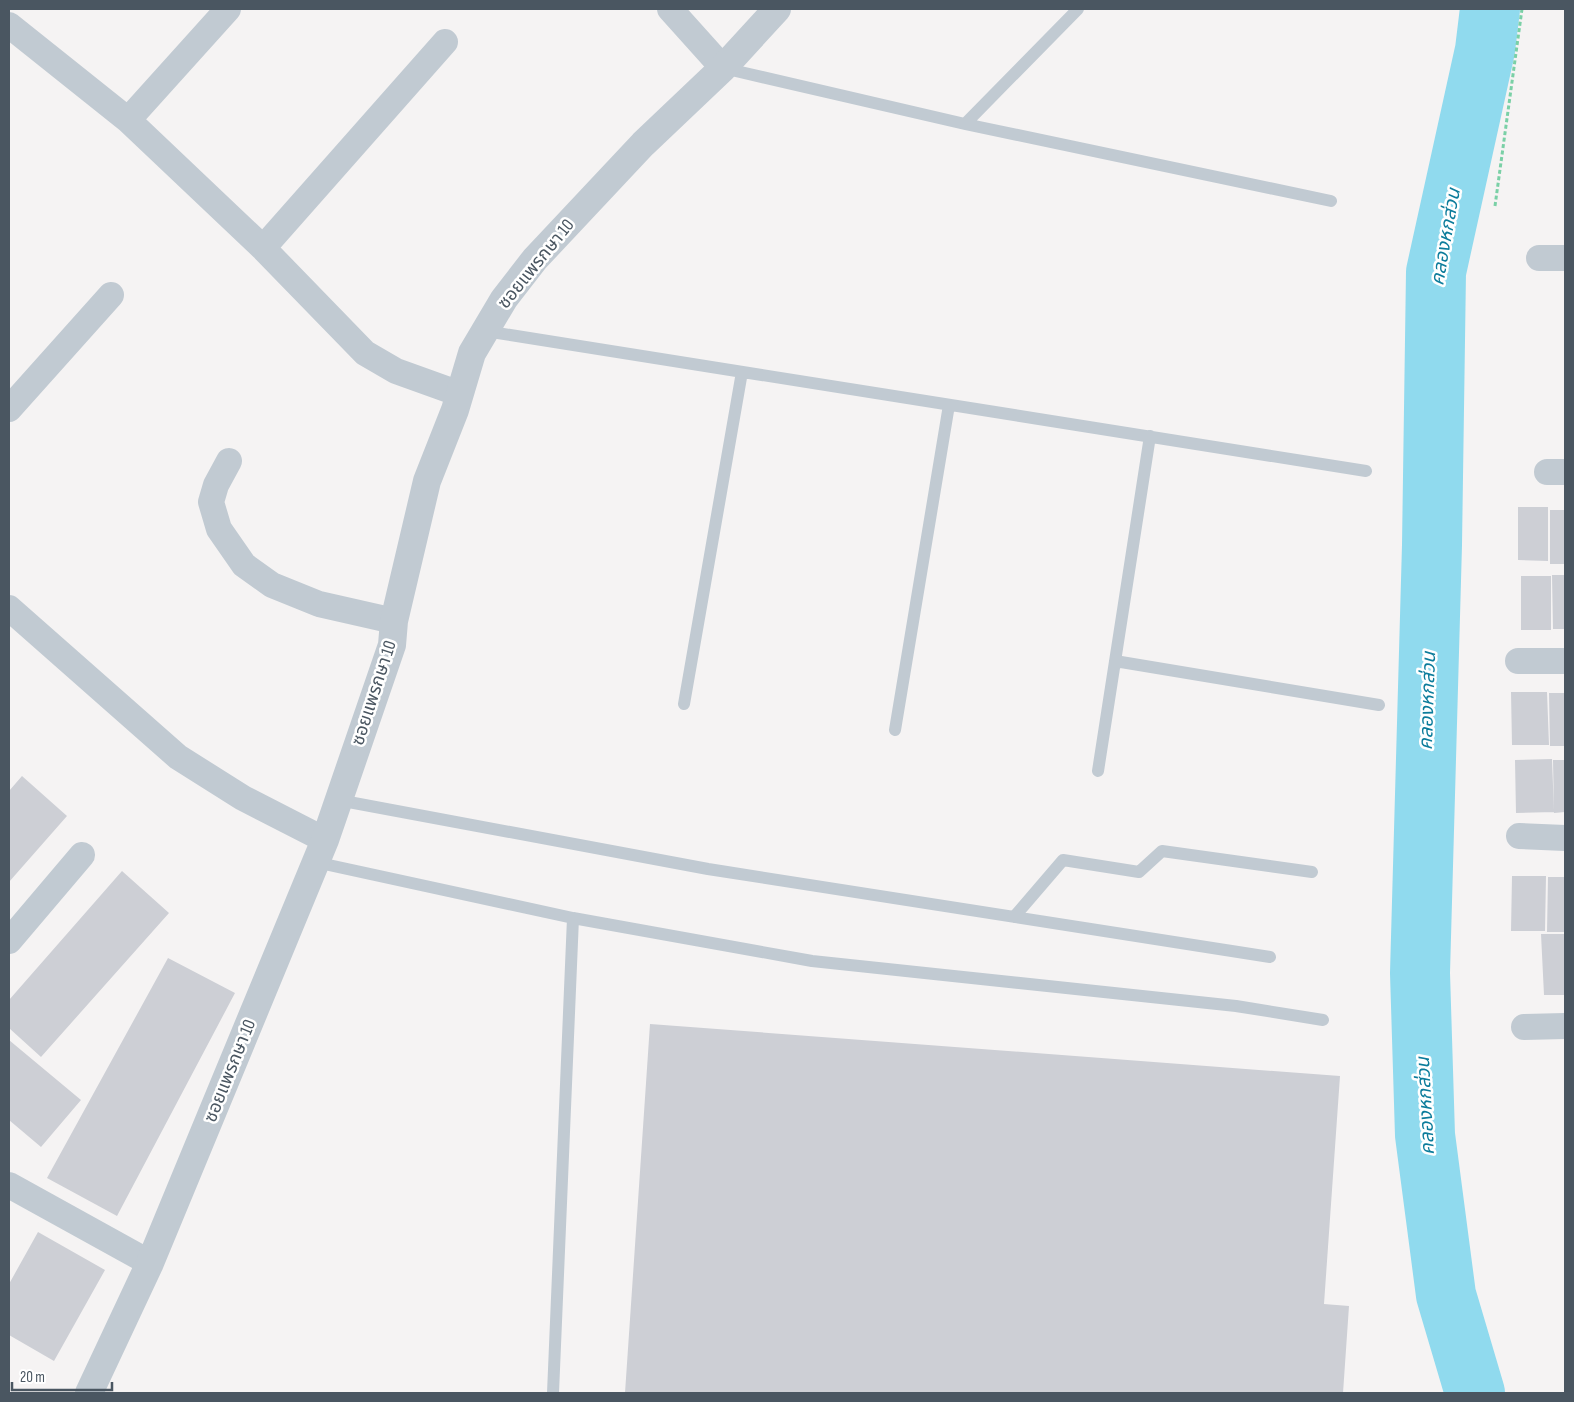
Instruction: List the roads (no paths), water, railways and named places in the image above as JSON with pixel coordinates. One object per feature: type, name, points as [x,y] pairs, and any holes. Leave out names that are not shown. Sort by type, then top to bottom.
[{"type":"street","points":[[128,120],[228,9]]},
{"type":"street","points":[[670,9],[723,68]]},
{"type":"street","name":"ซอยแพรกษา 10","points":[[89,1393],[150,1263],[320,851],[392,645],[394,621],[427,481],[460,394],[472,354],[504,299],[535,259],[643,144],[723,68],[777,9]]},
{"type":"street","points":[[9,25],[128,120],[263,248],[365,353],[396,371],[460,394]]},
{"type":"street","points":[[263,248],[445,42]]},
{"type":"street","points":[[1539,258],[1565,258]]},
{"type":"street","points":[[9,409],[111,295]]},
{"type":"street","points":[[229,461],[216,485],[211,502],[219,530],[244,565],[272,585],[319,604],[394,621]]},
{"type":"street","points":[[9,608],[178,757],[243,798],[320,851]]},
{"type":"street","points":[[1518,661],[1565,661]]},
{"type":"street","points":[[1519,836],[1565,838]]},
{"type":"street","points":[[9,941],[82,855]]},
{"type":"street","points":[[1524,1027],[1565,1026]]},
{"type":"street","points":[[9,1185],[150,1263]]},
{"type":"lane","points":[[965,124],[1078,9]]},
{"type":"lane","points":[[723,68],[965,124],[1331,201]]},
{"type":"lane","points":[[485,332],[1366,471]]},
{"type":"lane","points":[[684,704],[742,372]]},
{"type":"lane","points":[[894,730],[949,405]]},
{"type":"lane","points":[[1098,771],[1150,436]]},
{"type":"lane","points":[[1115,661],[1379,705]]},
{"type":"lane","points":[[338,800],[708,869],[1270,957]]},
{"type":"lane","points":[[320,851],[573,918],[812,961],[1236,1006],[1323,1020]]},
{"type":"lane","points":[[1014,917],[1063,860],[1139,872],[1162,851],[1312,872]]},
{"type":"lane","points":[[553,1393],[573,918]]},
{"type":"waterway","name":"คลองหกส่วน","points":[[1475,1393],[1446,1295],[1425,1135],[1420,973],[1432,545],[1436,272],[1485,50],[1490,9]]}]
